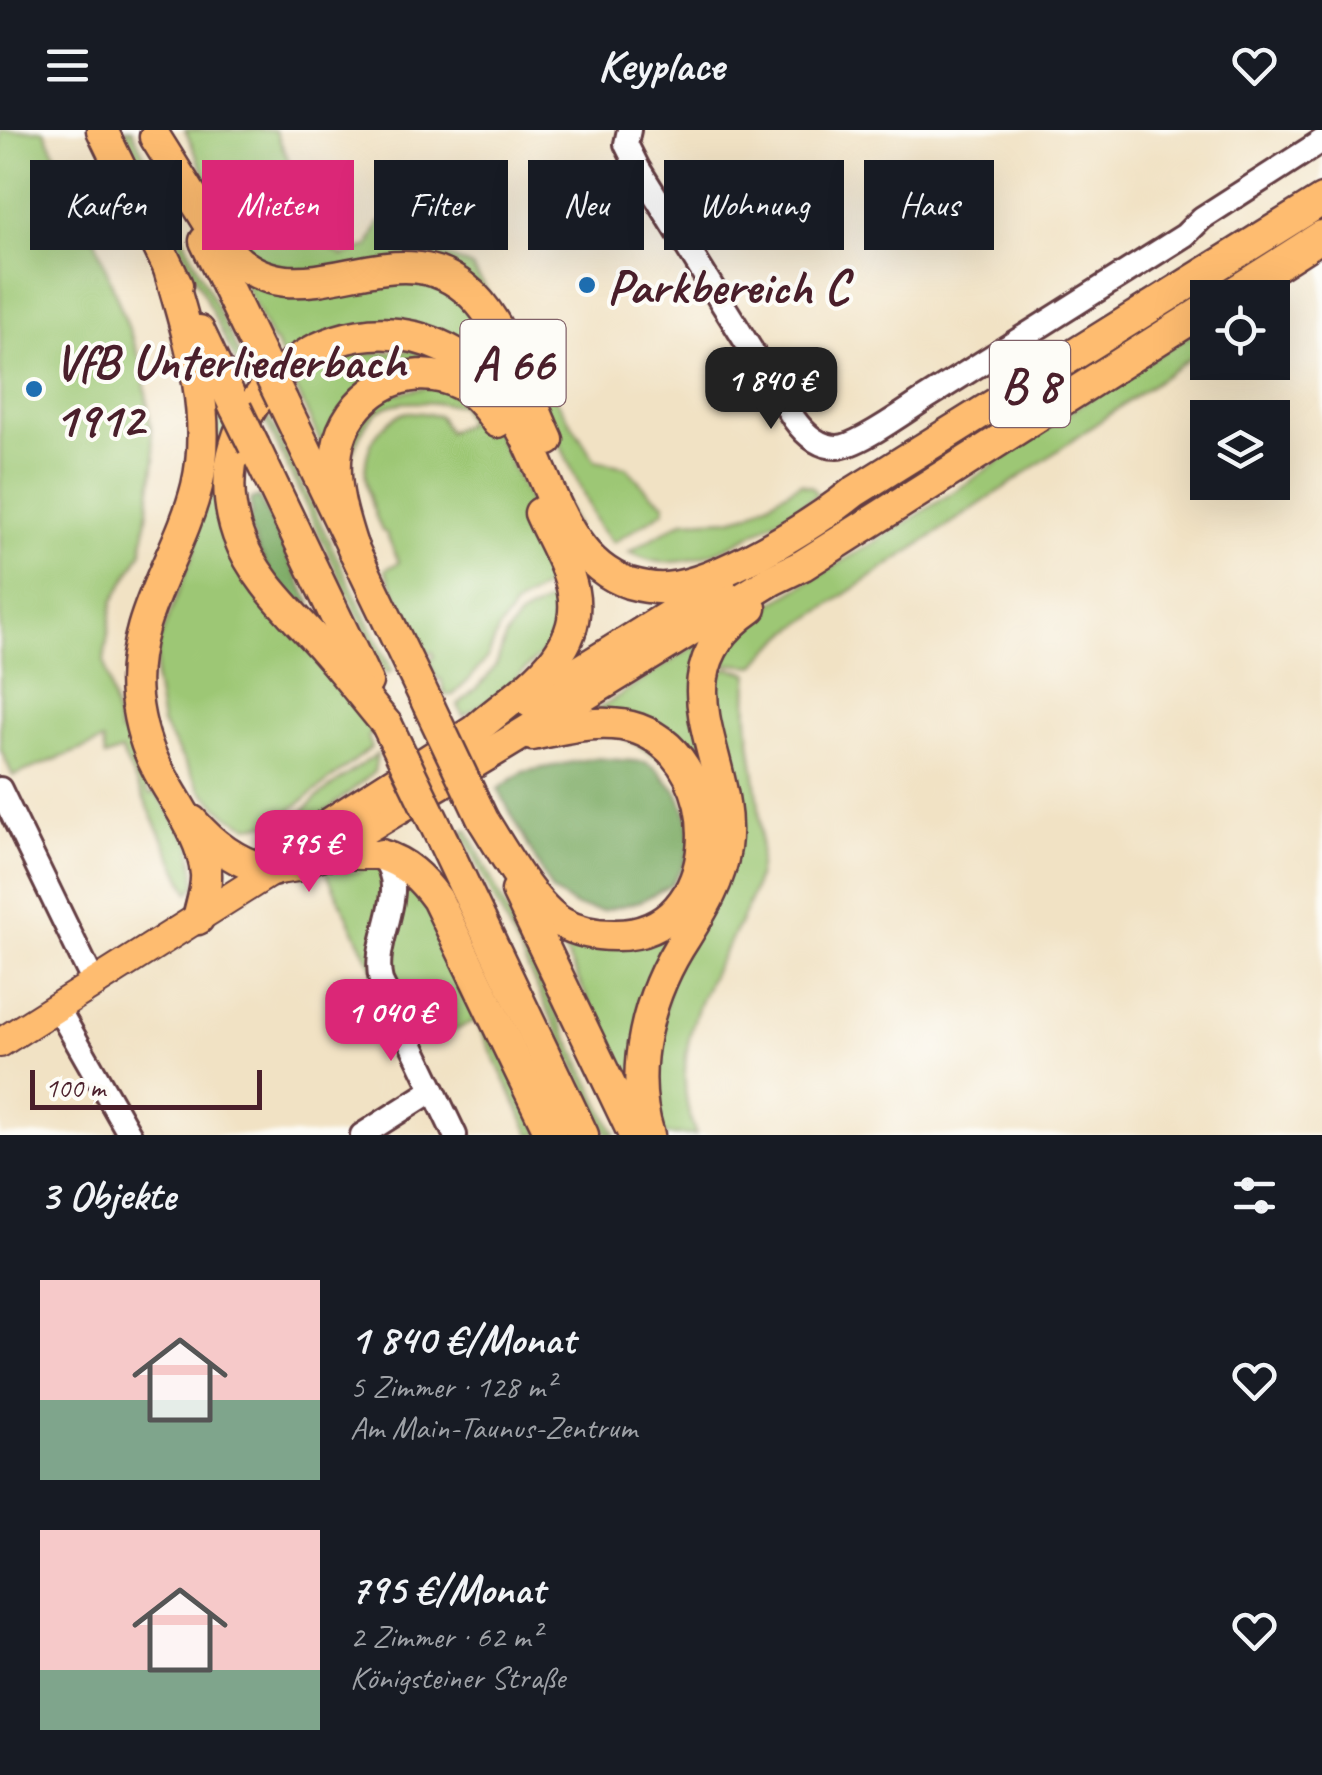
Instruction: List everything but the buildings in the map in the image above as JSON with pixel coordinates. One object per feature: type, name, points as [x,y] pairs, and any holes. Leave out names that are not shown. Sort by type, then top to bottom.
[{"type":"highway","name":"A 66","points":[[102,130],[584,1135]]},
{"type":"highway","name":"A 66","points":[[154,134],[634,1135]]},
{"type":"highway","name":"A 66","points":[[154,134],[222,244],[249,271],[293,282],[328,279],[382,266],[416,268],[441,274],[479,302],[505,345],[578,507],[600,538],[626,559],[660,571],[713,561],[746,547],[820,503],[854,492]]},
{"type":"highway","name":"B 8","points":[[275,870],[291,850],[316,832],[712,590],[854,492],[1322,200]]},
{"type":"highway","points":[[1252,280],[1322,236]]},
{"type":"highway","points":[[169,269],[198,385],[201,454],[196,490],[186,520],[142,626],[135,680],[146,742],[193,834],[205,869],[198,918]]},
{"type":"highway","name":"B 8","points":[[321,855],[756,590],[804,565],[1190,319]]},
{"type":"highway","name":"A 66","points":[[387,725],[253,567],[230,504],[234,447],[249,410],[273,379],[324,345],[373,334],[409,336],[432,342],[473,366],[496,390],[523,431],[566,526],[578,543],[593,562],[626,582],[652,588],[679,586],[718,573],[782,540]]},
{"type":"highway","points":[[354,549],[339,499],[336,461],[341,432],[355,408],[366,395],[405,378],[449,380],[472,392],[492,414],[510,448],[568,574],[575,611],[559,654],[523,692],[474,732]]},
{"type":"highway","points":[[648,1135],[641,1077],[650,1010],[664,973],[720,874],[727,831],[721,780],[702,709],[703,672],[728,628],[804,565]]},
{"type":"highway","points":[[484,820],[519,877],[546,910],[560,922],[595,935],[626,935],[652,926],[673,914],[697,877],[704,837],[701,813],[686,770],[673,751],[637,728],[597,724],[514,739]]},
{"type":"highway","points":[[176,804],[228,854],[255,867],[275,870]]},
{"type":"highway","points":[[380,855],[397,860],[414,872],[437,899],[550,1135]]},
{"type":"main road","name":"B 8","points":[[275,870],[300,868],[321,855]]},
{"type":"main road","points":[[321,855],[380,855]]},
{"type":"main road","points":[[0,1044],[275,870]]},
{"type":"street","points":[[629,130],[626,144],[638,168],[794,419],[809,436],[836,447],[855,442],[910,408],[1185,234],[1202,218],[1322,141]]},
{"type":"street","points":[[2,798],[94,984]]},
{"type":"street","points":[[380,855],[388,864],[394,889],[378,957],[379,974],[455,1135]]},
{"type":"street","points":[[56,1007],[130,1135]]},
{"type":"street","points":[[362,1135],[433,1090]]},
{"type":"green space","points":[[0,130],[44,130],[59,160],[30,160],[30,250],[99,250],[142,364],[155,459],[142,552],[113,601],[104,661],[120,733],[127,733],[129,743],[133,742],[152,785],[146,790],[150,795],[156,792],[191,843],[196,885],[189,893],[121,751],[105,757],[103,741],[13,776],[0,748]]},
{"type":"green space","points":[[125,130],[132,130],[146,160],[139,160]]},
{"type":"green space","points":[[185,130],[275,130],[288,160],[202,160],[202,168]]},
{"type":"green space","points":[[374,234],[374,250],[432,250],[472,267],[595,461],[626,467],[665,503],[664,511],[613,543],[598,526],[523,364],[473,285],[305,274],[247,257],[243,250],[334,250],[343,256],[369,246]]},
{"type":"green space","points":[[182,235],[253,384],[249,389],[182,249]]},
{"type":"green space","points":[[240,274],[372,276],[443,286],[476,314],[576,528],[436,337],[287,357],[272,342]]},
{"type":"green space","points":[[1190,335],[1190,358],[788,633],[755,666],[716,666],[760,611],[966,484]]},
{"type":"green space","points":[[1127,339],[1128,343],[857,514],[854,510]]},
{"type":"green space","points":[[406,349],[443,359],[507,426],[413,370],[328,458],[293,382],[347,357]]},
{"type":"green space","points":[[439,385],[492,425],[561,577],[516,605],[498,631],[488,657],[453,695],[445,695],[441,679],[437,679],[428,660],[434,657],[432,652],[425,654],[385,570],[399,562],[372,505],[366,465],[373,440],[394,418],[412,412],[439,416],[448,432],[468,423],[460,405],[413,402],[389,406],[368,422],[351,455],[343,454],[377,397]]},
{"type":"green space","points":[[216,400],[231,430],[221,494],[372,734],[368,736],[371,748],[291,810],[268,824],[248,826],[228,816],[201,790],[162,724],[155,681],[159,642],[197,544],[193,541],[211,402]]},
{"type":"green space","points":[[269,417],[392,671],[386,674],[266,422]]},
{"type":"green space","points":[[801,483],[812,487],[817,495],[721,550],[679,562],[655,561],[629,552],[683,521],[749,514]]},
{"type":"green space","points":[[259,497],[311,604],[287,593],[262,557],[246,518],[252,516],[250,500]]},
{"type":"green space","points":[[566,592],[564,632],[501,693],[463,716],[458,705],[486,679],[518,618]]},
{"type":"green space","points":[[707,638],[717,803],[632,1093],[554,928],[675,924],[702,783],[588,716]]},
{"type":"green space","points":[[729,668],[749,673],[748,723],[760,823],[758,873],[747,906],[693,1022],[685,1089],[696,1135],[662,1135],[651,1085],[716,719],[717,672]]},
{"type":"green space","points":[[377,754],[374,772],[318,818],[286,836],[314,800]]},
{"type":"green space","points":[[594,758],[645,762],[657,769],[677,792],[688,816],[691,843],[671,885],[641,901],[602,911],[577,907],[552,891],[498,789],[523,772]]},
{"type":"green space","points":[[467,829],[615,1135],[608,1135],[462,832]]},
{"type":"green space","points":[[374,862],[384,871],[374,971],[326,872],[360,871]]},
{"type":"green space","points":[[397,869],[415,881],[541,1135],[531,1135],[476,1020],[447,1034],[433,1004],[406,1015],[388,977]]},
{"type":"place","name":"Parkbereich C","points":[[587,285]]},
{"type":"place","name":"VfB Unterliederbach 1912","points":[[34,389]]}]
